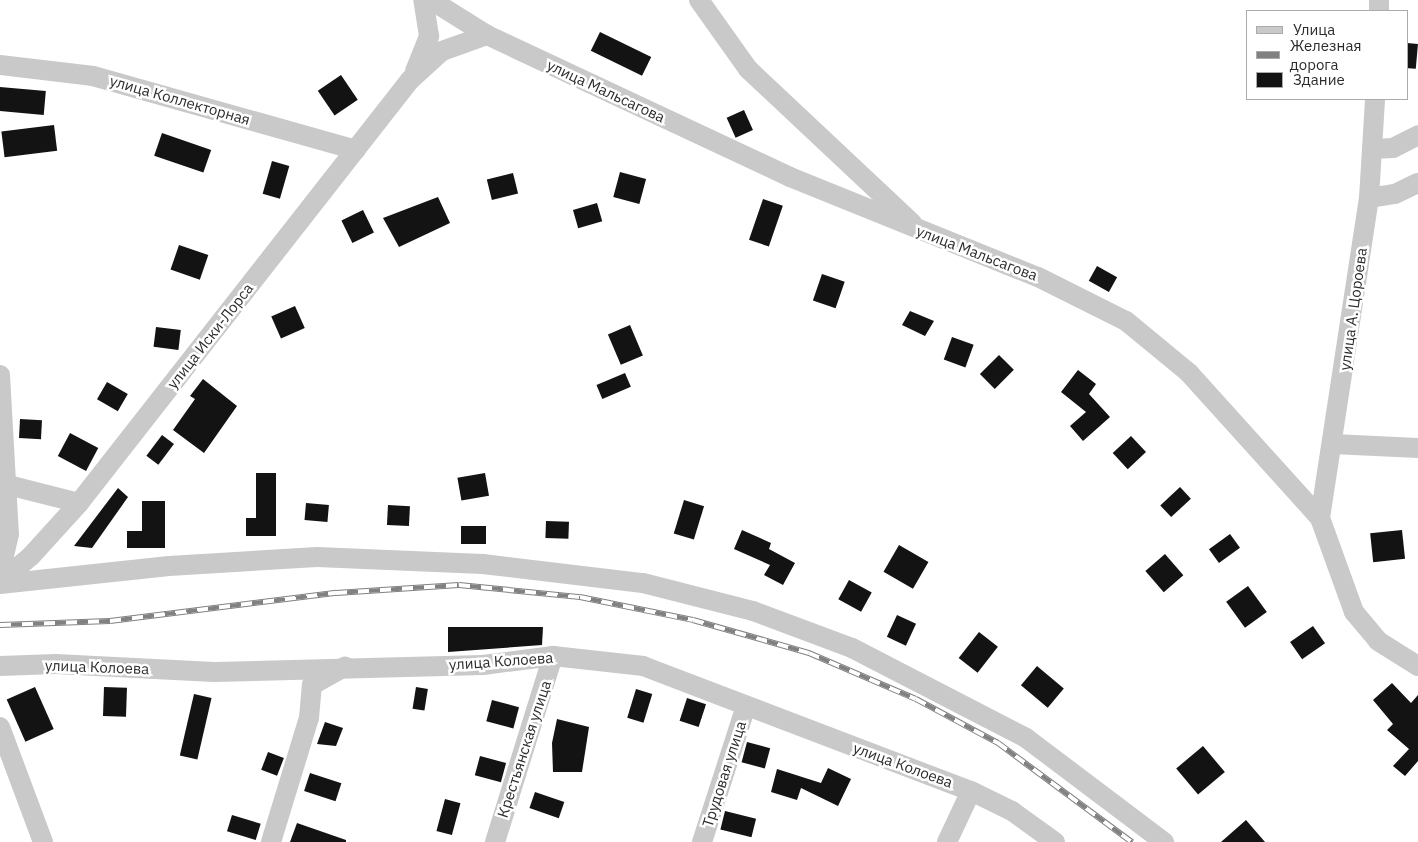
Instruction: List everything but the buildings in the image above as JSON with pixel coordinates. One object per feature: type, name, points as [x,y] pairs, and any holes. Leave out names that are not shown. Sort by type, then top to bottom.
[{"type":"street","points":[[410,80],[429,36],[423,0]]},
{"type":"street","name":"улица Мальсагова","points":[[431,0],[487,35],[790,176],[922,233],[1090,300],[1158,343],[1320,518],[1354,612],[1378,641],[1418,666]]},
{"type":"street","points":[[699,0],[748,69],[922,233]]},
{"type":"street","points":[[410,80],[442,51],[487,35]]},
{"type":"street","name":"улица Коллекторная","points":[[0,65],[93,76],[356,150]]},
{"type":"street","name":"улица Иски-Лорса","points":[[0,583],[31,556],[79,503],[410,80]]},
{"type":"street","name":"улица А. Цороева","points":[[1320,518],[1333,444],[1369,198],[1375,100]]},
{"type":"street","points":[[1372,149],[1393,148],[1418,135]]},
{"type":"street","points":[[1369,198],[1395,194],[1418,183]]},
{"type":"street","points":[[0,375],[8,485],[9,534],[0,573]]},
{"type":"street","points":[[1333,444],[1418,448]]},
{"type":"street","points":[[8,485],[79,503]]},
{"type":"street","points":[[31,556],[32,570],[43,581]]},
{"type":"street","points":[[0,583],[43,581],[168,566],[318,557],[483,564],[644,583],[753,611],[852,648],[1026,738],[1164,842]]},
{"type":"street","name":"улица Колоева","points":[[0,666],[56,664],[214,672],[347,666],[483,665],[553,656],[643,666],[971,790],[1012,811],[1055,842]]},
{"type":"street","name":"Крестьянская улица","points":[[494,842],[553,656]]},
{"type":"street","points":[[272,842],[309,718],[312,685],[347,666]]},
{"type":"street","name":"Трудовая улица","points":[[702,842],[746,706]]},
{"type":"street","points":[[0,727],[43,842]]},
{"type":"street","points":[[947,842],[971,790]]},
{"type":"railway","points":[[0,625],[110,621],[336,593],[459,585],[580,597],[693,620],[809,653],[916,699],[998,743],[1132,842]]}]
